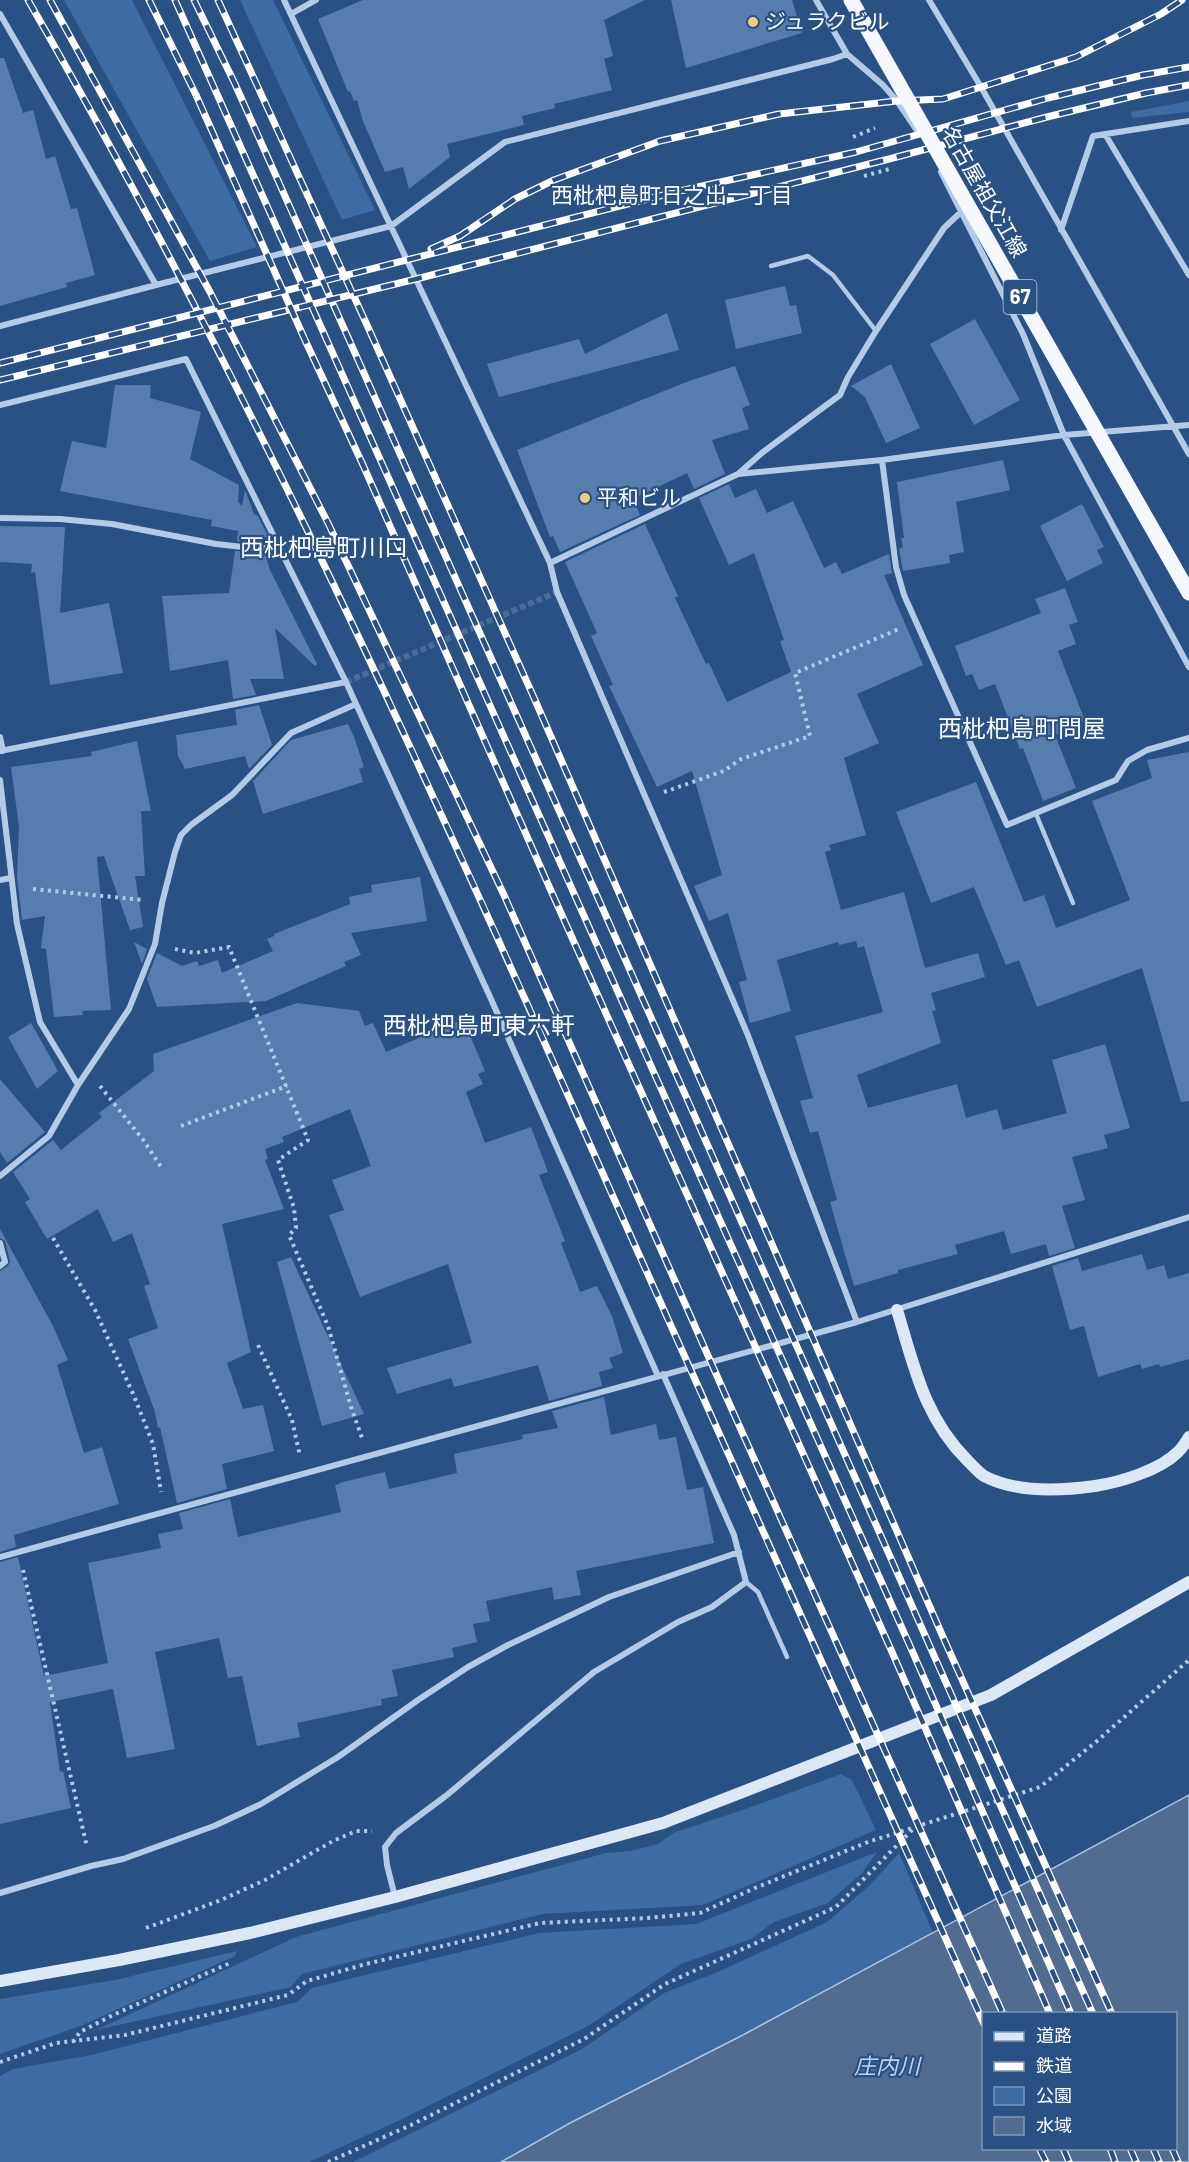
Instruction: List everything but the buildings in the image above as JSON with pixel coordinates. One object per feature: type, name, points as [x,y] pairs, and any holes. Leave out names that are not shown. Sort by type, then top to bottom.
[{"type":"main road","name":"名古屋祖父江線","points":[[850,0],[1189,593]]},
{"type":"street","points":[[284,0],[550,563],[557,592],[747,1034],[857,1322]]},
{"type":"street","points":[[291,14],[316,0]]},
{"type":"street","points":[[816,0],[848,54],[883,85],[920,134],[1023,334],[1064,435],[1189,667]]},
{"type":"street","points":[[929,0],[981,87],[1189,454]]},
{"type":"street","points":[[0,14],[156,285]]},
{"type":"street","points":[[0,30],[8,28]]},
{"type":"street","points":[[0,326],[391,226],[506,142],[848,54]]},
{"type":"street","points":[[1061,230],[1093,136],[1189,121]]},
{"type":"street","points":[[1105,134],[1189,275]]},
{"type":"street","points":[[550,563],[738,474],[763,452],[840,394],[876,331],[944,228],[962,212]]},
{"type":"street","points":[[0,405],[186,359],[346,682],[734,1535],[739,1552],[746,1582],[712,1607],[678,1622],[594,1672],[447,1795],[396,1833],[386,1847],[387,1865],[396,1898]]},
{"type":"street","points":[[738,474],[882,460],[1064,435],[1189,425]]},
{"type":"street","points":[[882,460],[896,567],[904,595],[1007,825],[1116,780],[1128,761],[1147,750],[1189,738]]},
{"type":"street","points":[[0,519],[60,519],[112,524],[216,544],[261,549],[278,544]]},
{"type":"street","points":[[0,737],[2,751],[346,682]]},
{"type":"street","points":[[0,1176],[50,1136],[78,1085],[129,1009],[155,944],[162,903],[175,852],[182,835],[191,825],[231,795],[273,749],[291,733],[356,704]]},
{"type":"street","points":[[0,780],[17,924],[40,1022],[78,1085]]},
{"type":"street","points":[[0,880],[11,878]]},
{"type":"street","points":[[0,1557],[857,1322],[1189,1217]]},
{"type":"street","points":[[0,1243],[5,1262],[0,1266]]},
{"type":"street","points":[[897,1310],[922,1394],[937,1423],[957,1450],[982,1475],[1017,1487],[1056,1489],[1119,1482],[1149,1470],[1178,1452],[1189,1437]]},
{"type":"street","points":[[0,1893],[123,1859],[214,1826],[261,1804],[338,1757],[468,1667],[508,1646],[609,1598],[739,1552]]},
{"type":"street","points":[[0,1981],[135,1957],[250,1933],[396,1898],[663,1823],[991,1695],[1189,1582]]},
{"type":"lane","points":[[771,266],[808,256],[833,275],[876,331]]},
{"type":"lane","points":[[1036,814],[1074,903]]},
{"type":"lane","points":[[746,1582],[758,1592],[787,1657]]},
{"type":"path","points":[[853,137],[875,128]]},
{"type":"path","points":[[864,176],[893,168]]},
{"type":"path","points":[[647,798],[724,771],[741,759],[810,736],[795,673],[915,622]]},
{"type":"path","points":[[12,887],[162,903]]},
{"type":"path","points":[[155,944],[195,953],[229,946],[308,1140],[278,1160],[294,1208],[296,1228],[289,1235],[328,1326],[351,1407],[369,1456]]},
{"type":"path","points":[[88,1071],[144,1141],[161,1167]]},
{"type":"path","points":[[181,1126],[287,1086]]},
{"type":"path","points":[[53,1238],[95,1310],[134,1396],[153,1444],[165,1513]]},
{"type":"path","points":[[258,1345],[292,1420],[304,1473]]},
{"type":"path","points":[[19,1552],[91,1866]]},
{"type":"path","points":[[0,2062],[56,2043],[125,2035],[288,1995],[307,1981],[366,1964],[540,1923],[700,1913],[868,1842],[1040,1787],[1097,1741],[1189,1660]]},
{"type":"path","points":[[328,2162],[411,2125],[584,2039],[665,1984],[836,1907],[915,1827]]},
{"type":"path","points":[[135,1957],[136,1936],[144,1929],[248,1888],[348,1834],[356,1831],[373,1831],[390,1842]]},
{"type":"path","points":[[73,2042],[80,2032],[113,2015],[232,1962]]},
{"type":"green space","points":[[64,0],[132,0],[257,247],[210,261]]},
{"type":"green space","points":[[240,0],[273,0],[375,210],[342,220]]},
{"type":"green space","points":[[1189,101],[1189,112],[1132,118],[1131,112]]},
{"type":"green space","points":[[841,1774],[852,1780],[876,1830],[703,1905],[542,1914],[302,1974],[291,1987],[96,2030],[296,1937],[606,1853],[630,1851],[658,1844],[675,1832]]},
{"type":"green space","points":[[877,1852],[862,1873],[828,1903],[774,1922],[751,1939],[681,1964],[588,2026],[402,2119],[309,2162],[0,2162],[0,2076],[13,2069],[91,2055],[297,2002],[312,1988],[539,1933],[696,1924]]},
{"type":"green space","points":[[899,1853],[933,1933],[741,2036],[570,2123],[501,2162],[353,2162],[582,2049],[664,1993],[720,1971],[827,1922],[869,1886]]},
{"type":"green space","points":[[237,1951],[235,1956],[83,2025],[0,2054],[0,1999],[115,1980]]},
{"type":"water","name":"庄内川","points":[[1189,1795],[1189,2162],[501,2162],[570,2123],[741,2036]]},
{"type":"tunnel","points":[[346,682],[557,592]]},
{"type":"railway","points":[[28,0],[187,291],[262,439],[406,738],[982,2020]]},
{"type":"railway","points":[[50,0],[210,292],[328,523],[504,895],[1002,2012]]},
{"type":"railway","points":[[149,0],[196,95],[363,465],[892,1652],[1049,2012]]},
{"type":"railway","points":[[175,0],[910,1646],[1070,2012]]},
{"type":"railway","points":[[194,0],[235,84],[1092,2012]]},
{"type":"railway","points":[[218,0],[535,700],[943,1637],[1111,2012]]},
{"type":"railway","points":[[431,249],[460,236],[515,199],[554,180],[660,141],[779,114],[897,101],[943,99],[1076,57],[1161,14],[1182,0]]},
{"type":"railway","points":[[0,363],[675,192],[856,152],[1048,98],[1143,75],[1189,67]]},
{"type":"railway","points":[[0,380],[416,279],[1047,117],[1189,85]]},
{"type":"railway","points":[[1040,2150],[1046,2162]]},
{"type":"railway","points":[[1064,2150],[1069,2162]]},
{"type":"railway","points":[[1111,2150],[1115,2162]]},
{"type":"railway","points":[[1131,2150],[1136,2162]]},
{"type":"railway","points":[[1154,2150],[1159,2162]]},
{"type":"railway","points":[[1173,2150],[1178,2162]]},
{"type":"place","name":"ジュラクビル","points":[[753,22]]},
{"type":"place","name":"平和ビル","points":[[585,498]]},
{"type":"district","name":"西枇杷島町日之出一丁目","points":[[672,195]]},
{"type":"district","name":"西枇杷島町川口","points":[[324,548]]},
{"type":"district","name":"西枇杷島町問屋","points":[[1022,729]]},
{"type":"district","name":"西枇杷島町東六軒","points":[[479,1026]]}]
